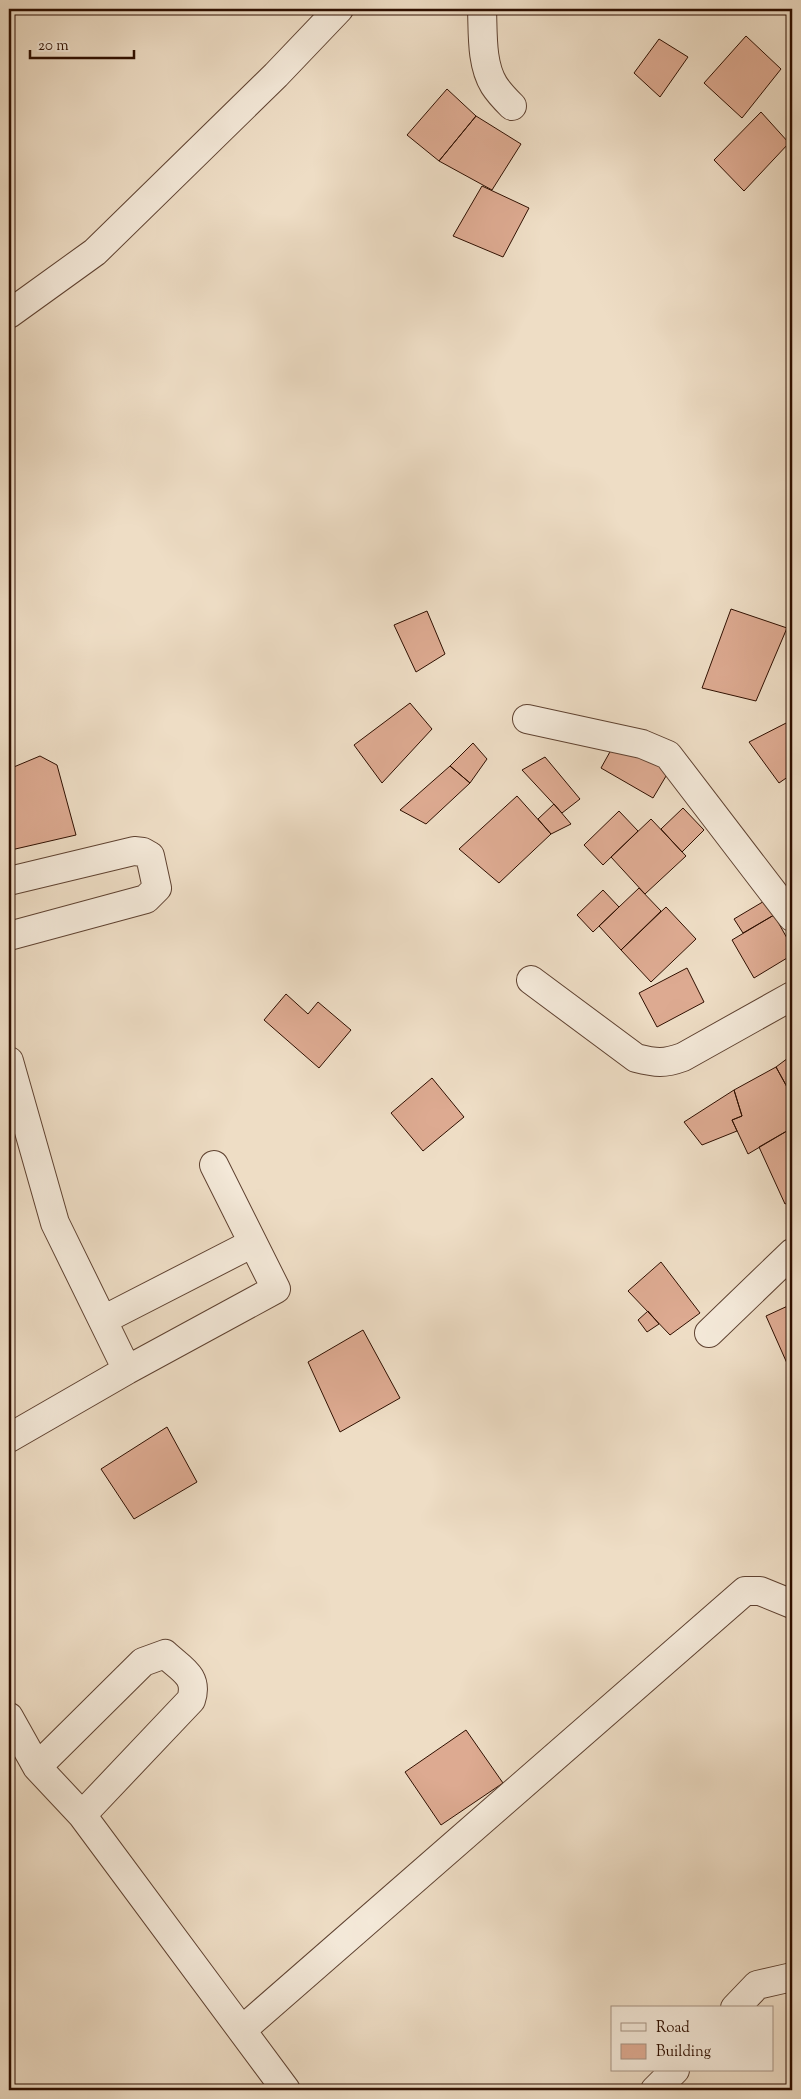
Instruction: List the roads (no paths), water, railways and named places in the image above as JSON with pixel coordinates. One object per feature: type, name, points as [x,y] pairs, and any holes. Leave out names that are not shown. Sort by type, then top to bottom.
[{"type":"street","points":[[9,314],[95,252],[276,75],[339,9]]},
{"type":"street","points":[[482,9],[482,34],[486,63],[494,85],[512,106]]},
{"type":"street","points":[[526,719],[642,744],[668,756],[792,917]]},
{"type":"street","points":[[9,881],[134,851],[143,852],[150,856],[157,888],[146,899],[9,936]]},
{"type":"street","points":[[531,980],[636,1058],[666,1063],[683,1057],[792,996]]},
{"type":"street","points":[[9,1060],[55,1223],[126,1370]]},
{"type":"street","points":[[9,1438],[126,1370],[276,1289],[214,1165]]},
{"type":"street","points":[[103,1320],[253,1243]]},
{"type":"street","points":[[709,1333],[792,1253]]},
{"type":"street","points":[[242,2030],[745,1591],[760,1591],[792,1604]]},
{"type":"street","points":[[37,1767],[143,1662],[165,1654],[191,1677],[194,1689],[191,1700],[82,1815]]},
{"type":"street","points":[[9,1717],[37,1767],[82,1815],[286,2090]]},
{"type":"street","points":[[737,2006],[758,1985],[792,1977]]},
{"type":"street","points":[[655,2090],[673,2072]]}]
